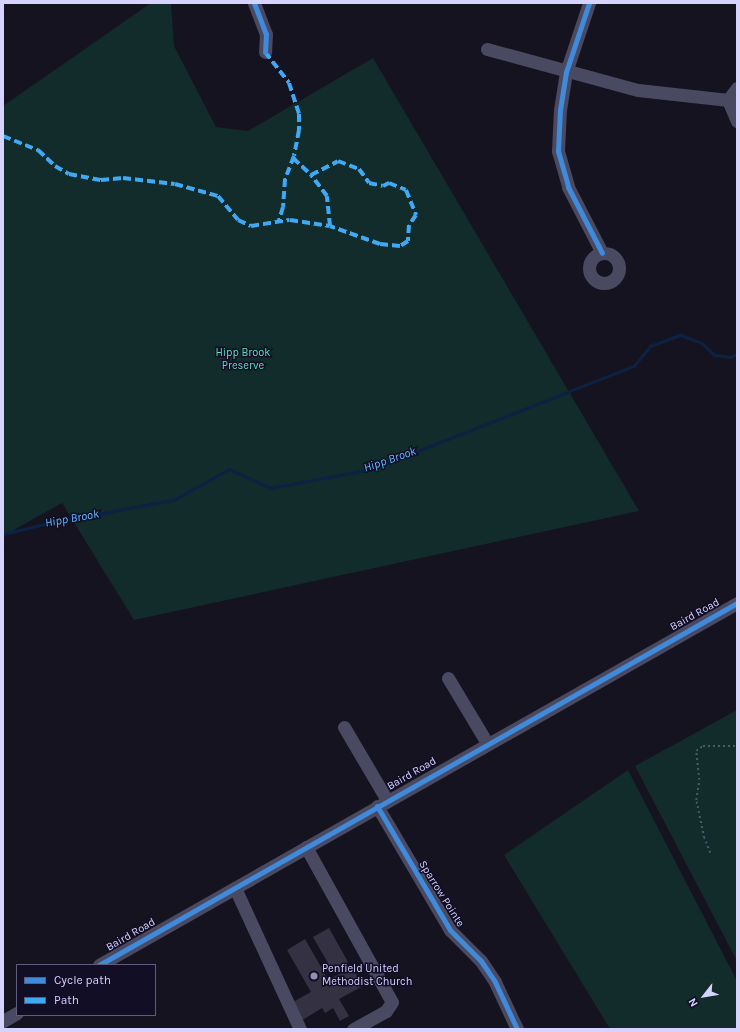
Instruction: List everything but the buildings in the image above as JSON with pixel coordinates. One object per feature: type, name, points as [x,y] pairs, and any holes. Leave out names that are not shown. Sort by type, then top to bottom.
[{"type":"street","points":[[254,3],[266,34],[265,52]]},
{"type":"street","points":[[589,3],[566,72],[558,133],[560,167],[602,253]]},
{"type":"street","points":[[487,49],[566,72],[638,90],[728,100]]},
{"type":"street","points":[[728,100],[737,88]]},
{"type":"street","points":[[728,100],[737,120]]},
{"type":"street","name":"Baird Road","points":[[101,964],[487,743],[737,603]]},
{"type":"street","points":[[448,678],[487,743]]},
{"type":"street","name":"Sparrow Pointe","points":[[344,727],[382,803],[450,930],[481,961],[495,982],[517,1029]]},
{"type":"street","points":[[306,847],[392,1002],[386,1011],[353,1029]]},
{"type":"street","points":[[235,888],[300,1029]]},
{"type":"street","points":[[3,1021],[16,1014]]},
{"type":"path","points":[[710,853],[698,817],[696,751],[703,746],[737,746]]},
{"type":"green space","name":"Hipp Brook Preserve","points":[[151,3],[171,3],[174,46],[216,127],[248,131],[373,58],[639,511],[134,620],[62,503],[3,536],[3,106]]},
{"type":"green space","points":[[737,710],[737,961],[635,766]]},
{"type":"green space","points":[[628,770],[737,981],[737,1029],[610,1029],[504,855]]},
{"type":"waterway","name":"Hipp Brook","points":[[3,534],[44,524],[174,500],[229,469],[271,488],[372,469],[634,366],[650,346],[681,335],[702,343],[715,355],[731,357],[737,354]]},
{"type":"marked path","points":[[265,52],[289,83],[299,114],[299,130],[294,156],[285,179],[283,207],[279,220]]},
{"type":"marked path","points":[[3,136],[38,150],[55,166],[69,174],[101,180],[123,178],[175,184],[218,196],[238,220],[251,226],[290,220],[330,226],[327,196],[311,175],[338,161],[359,169],[369,183],[383,186],[389,183],[406,190],[416,215],[409,225],[408,241],[400,246],[380,244],[330,226]]},
{"type":"marked path","points":[[293,158],[311,175]]},
{"type":"cycle path","points":[[254,3],[266,34],[265,52]]},
{"type":"cycle path","points":[[589,3],[566,72],[560,110],[558,151],[568,187],[602,253]]},
{"type":"cycle path","points":[[101,964],[737,603]]},
{"type":"cycle path","points":[[377,806],[450,930],[481,961],[495,982],[517,1029]]},
{"type":"place","name":"Penfield United Methodist Church","points":[[314,976]]}]
